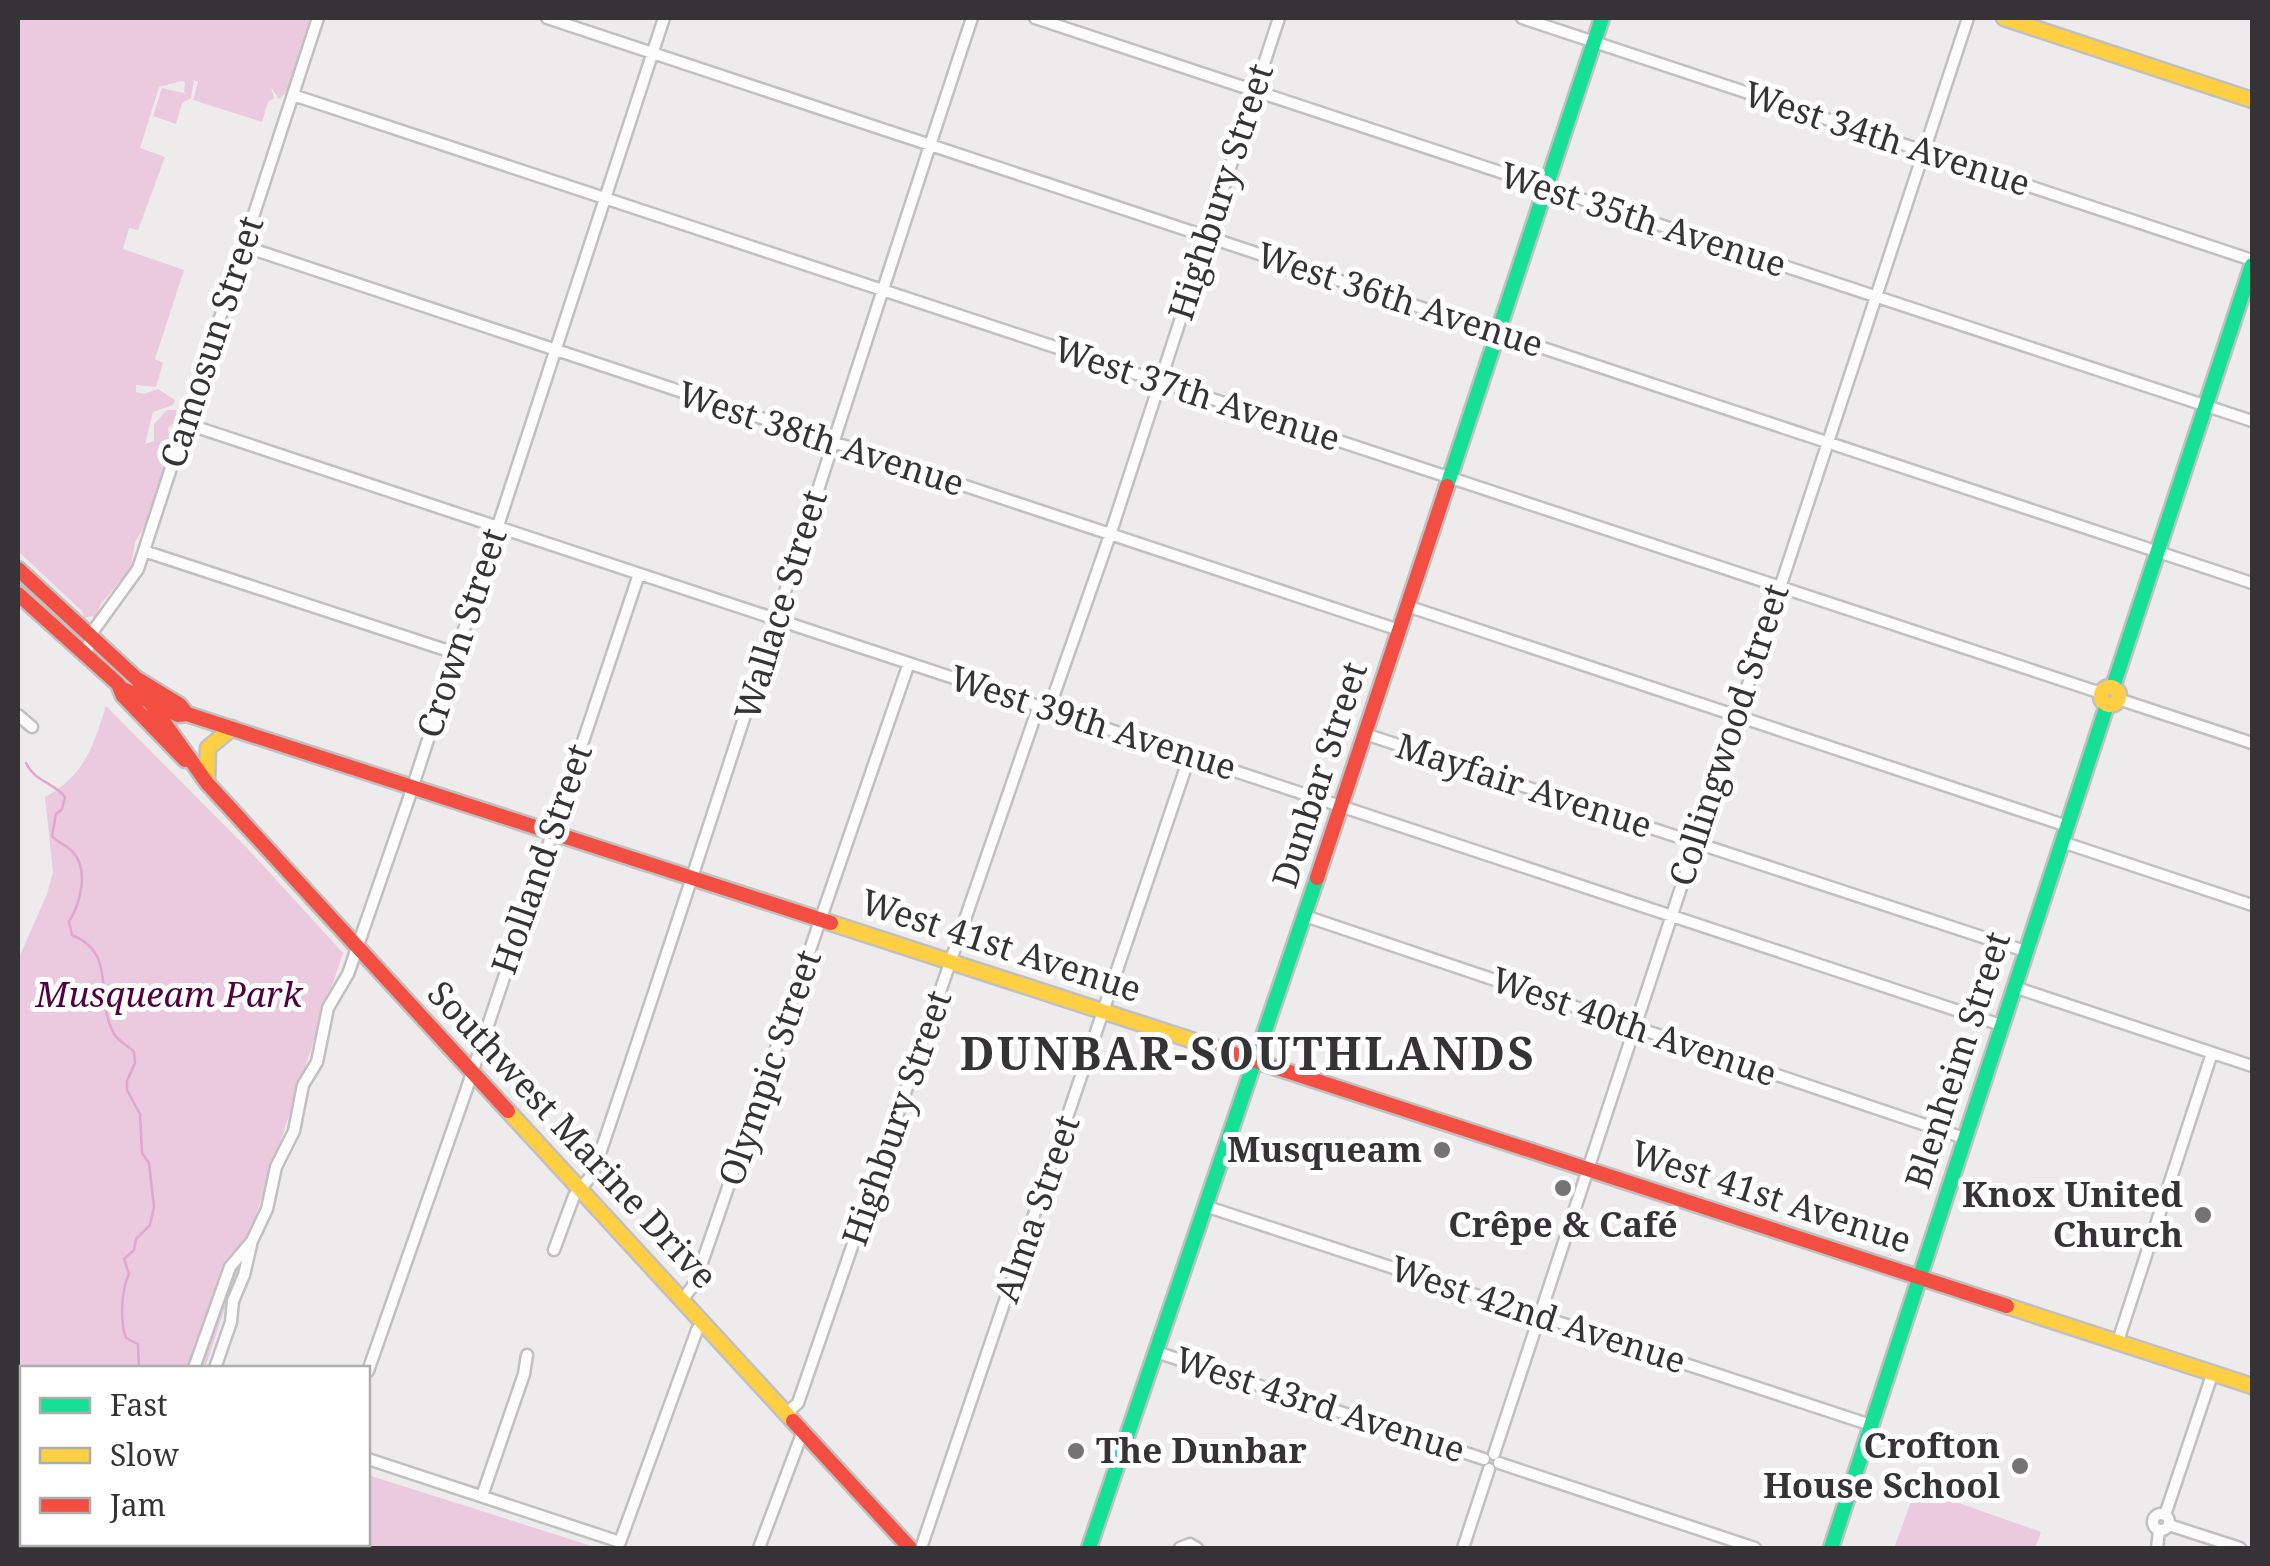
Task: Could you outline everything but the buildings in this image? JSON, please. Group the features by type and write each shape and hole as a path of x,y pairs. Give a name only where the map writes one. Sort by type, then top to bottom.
{"main road":[{"name":"Dunbar Street","path":"1089,1548 1305,916 1602,18"},
{"path":"2004,18 2252,100"},
{"name":"Blenheim Street","path":"1831,1548 2252,262"},
{"name":"Southwest Marine Drive","path":"18,569 138,680 207,783 910,1548"},
{"name":"Southwest Marine Drive","path":"18,594 121,688 123,696 178,756 190,762"},
{"name":"West 41st Avenue","path":"138,680 187,714"},
{"name":"West 41st Avenue","path":"121,688 178,715 187,714 412,786 2252,1386"},
{"path":"207,783 208,748 232,728"}],"street":[{"name":"Camosun Street","path":"90,634 131,582 144,551 318,18"},
{"name":"West 36th Avenue","path":"548,18 2252,582"},
{"name":"Crown Street","path":"216,1366 252,1241 267,1209 276,1166 294,1130 303,1085 317,1062 328,1008 348,974 358,946 664,18"},
{"name":"Wallace Street","path":"554,1250 574,1196 593,1174 694,878 972,18"},
{"name":"West 35th Avenue","path":"1035,18 2252,421"},
{"name":"Highbury Street","path":"787,1413 798,1403 950,961 1110,535 1279,18"},
{"name":"West 34th Avenue","path":"1522,18 2252,262"},
{"name":"Collingwood Street","path":"1463,1548 1968,18"},
{"name":"West 37th Avenue","path":"293,95 2252,743"},
{"name":"West 38th Avenue","path":"243,246 1399,630"},
{"name":"West 39th Avenue","path":"184,423 2001,1025"},
{"path":"144,551 455,653"},
{"name":"Holland Street","path":"370,1366 639,574"},
{"path":"1407,606 2067,826"},
{"path":"87,655 90,634"},
{"name":"Olympic Street","path":"683,1299 696,1283 909,663"},
{"path":"18,715 32,726"},
{"name":"Mayfair Avenue","path":"1364,734 2025,952"},
{"name":"Alma Street","path":"921,1548 1190,755"},
{"path":"2062,842 2252,905"},
{"name":"West 40th Avenue","path":"1305,916 1964,1138"},
{"path":"2014,987 2252,1066"},
{"path":"2118,1341 2212,1053"},
{"name":"West 42nd Avenue","path":"1205,1206 1871,1425"},
{"name":"Crown Street","path":"195,1366 230,1268 252,1241"},
{"path":"370,1460 620,1542 703,1322"},
{"name":"West 43rd Avenue","path":"1156,1352 1755,1548"},
{"path":"482,1496 527,1355"},
{"path":"2156,1548 2212,1372"},
{"path":"759,1548 803,1431"},
{"path":"2164,1524 2240,1548"},
{"path":"1180,1548 1190,1544 1198,1548"}],"green space":[{"path":"18,18 314,18 289,90 279,99 271,87 274,98 268,102 262,122 193,100 198,82 194,80 191,98 182,103 176,124 153,116 162,88 188,94 184,92 185,82 159,87 140,148 165,157 138,230 129,228 123,249 184,270 155,359 163,363 156,387 136,385 136,392 144,394 158,389 175,400 173,405 153,412 145,444 154,441 154,424 167,410 179,414 168,428 170,448 163,458 164,467 147,523 135,542 131,568 100,605 96,620 92,616 84,618 82,611 18,551"},
{"name":"Musqueam Park","path":"106,706 248,849 343,953 206,1366 20,1366 20,1482 18,960 53,872 45,797 70,779 92,747"},
{"path":"370,1476 598,1548 76,1546 370,1546"},
{"path":"1916,1488 2041,1532 2035,1548 1894,1548"}],"waterway":[{"path":"26,763 34,774 65,797 56,814 52,836 72,851 81,867 80,896 69,922 72,935 95,953 112,1030 134,1052 127,1090 140,1114 142,1153 149,1163 154,1207 150,1225 124,1259 129,1274 123,1297 123,1324 126,1338 138,1344 139,1366"}],"traffic: fast":[{"path":"1447,486 1602,18"},
{"path":"2113,687 2252,265"},
{"path":"1831,1548 2107,705"},
{"path":"1089,1548 1317,878"}],"traffic: slow":[{"path":"2004,18 2252,100"},
{"path":"2110,687 2119,696 2110,705 2101,696 2110,687"},
{"path":"207,782 208,748 232,728"},
{"path":"831,923 1222,1050"},
{"path":"508,1111 793,1421"},
{"path":"2007,1306 2252,1386"}],"traffic: jam":[{"path":"1317,878 1447,486"},
{"path":"18,569 138,680 207,783 508,1111"},
{"path":"18,594 118,684 123,696 185,760"},
{"path":"139,680 180,705 187,714"},
{"path":"121,688 178,715 187,714 831,923"},
{"path":"1222,1050 2007,1306"},
{"path":"793,1421 910,1548"}],"place":[{"name":"Musqueam","path":"1442,1150"},
{"name":"Crêpe & Café","path":"1563,1188"},
{"name":"Knox United Church","path":"2203,1215"},
{"name":"The Dunbar","path":"1076,1451"},
{"name":"Crofton House School","path":"2020,1466"}],"district":[{"name":"DUNBAR-SOUTHLANDS","path":"1248,1054"}]}
